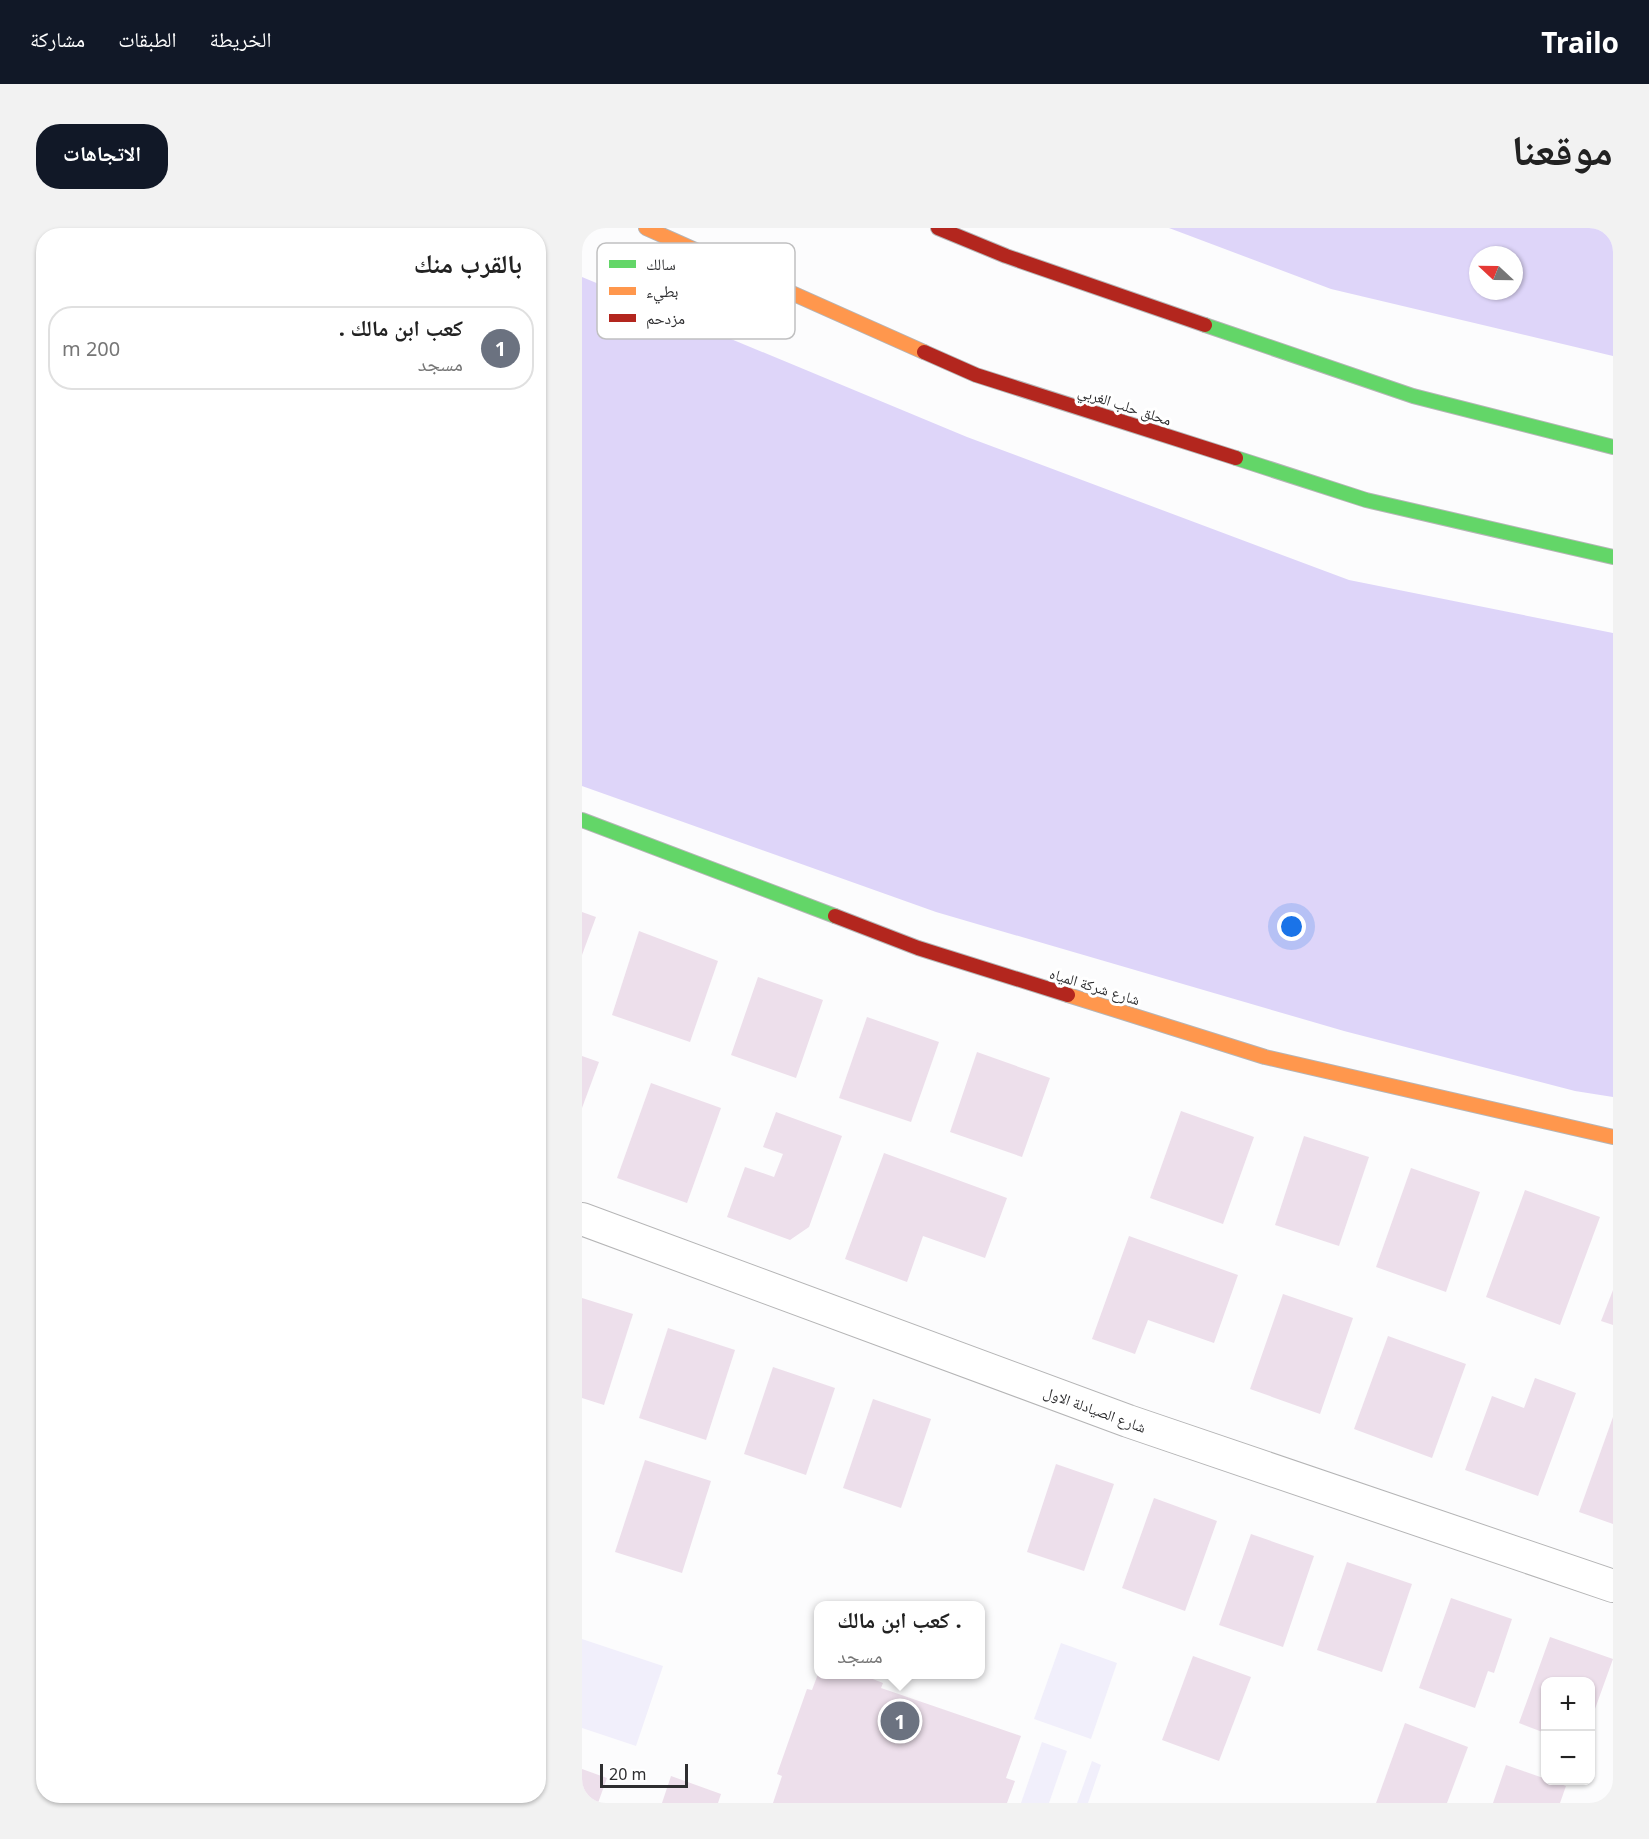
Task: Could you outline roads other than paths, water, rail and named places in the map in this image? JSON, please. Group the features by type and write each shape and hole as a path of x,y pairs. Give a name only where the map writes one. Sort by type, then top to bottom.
{"main road":[{"name":"محلق حلب الغربي","path":"646,228 680,243"},
{"path":"938,228 1006,256 1413,396 1613,447"},
{"name":"محلق حلب الغربي","path":"795,294 976,375 1366,500 1613,557"},
{"name":"شارع شركة المياه","path":"582,820 918,948 1265,1056 1613,1137"}],"street":[{"name":"شارع الصيادلة الاول","path":"582,1219 1128,1421 1613,1586"}],"place":[{"name":"كعب ابن مالك .","path":"900,1721"}]}
